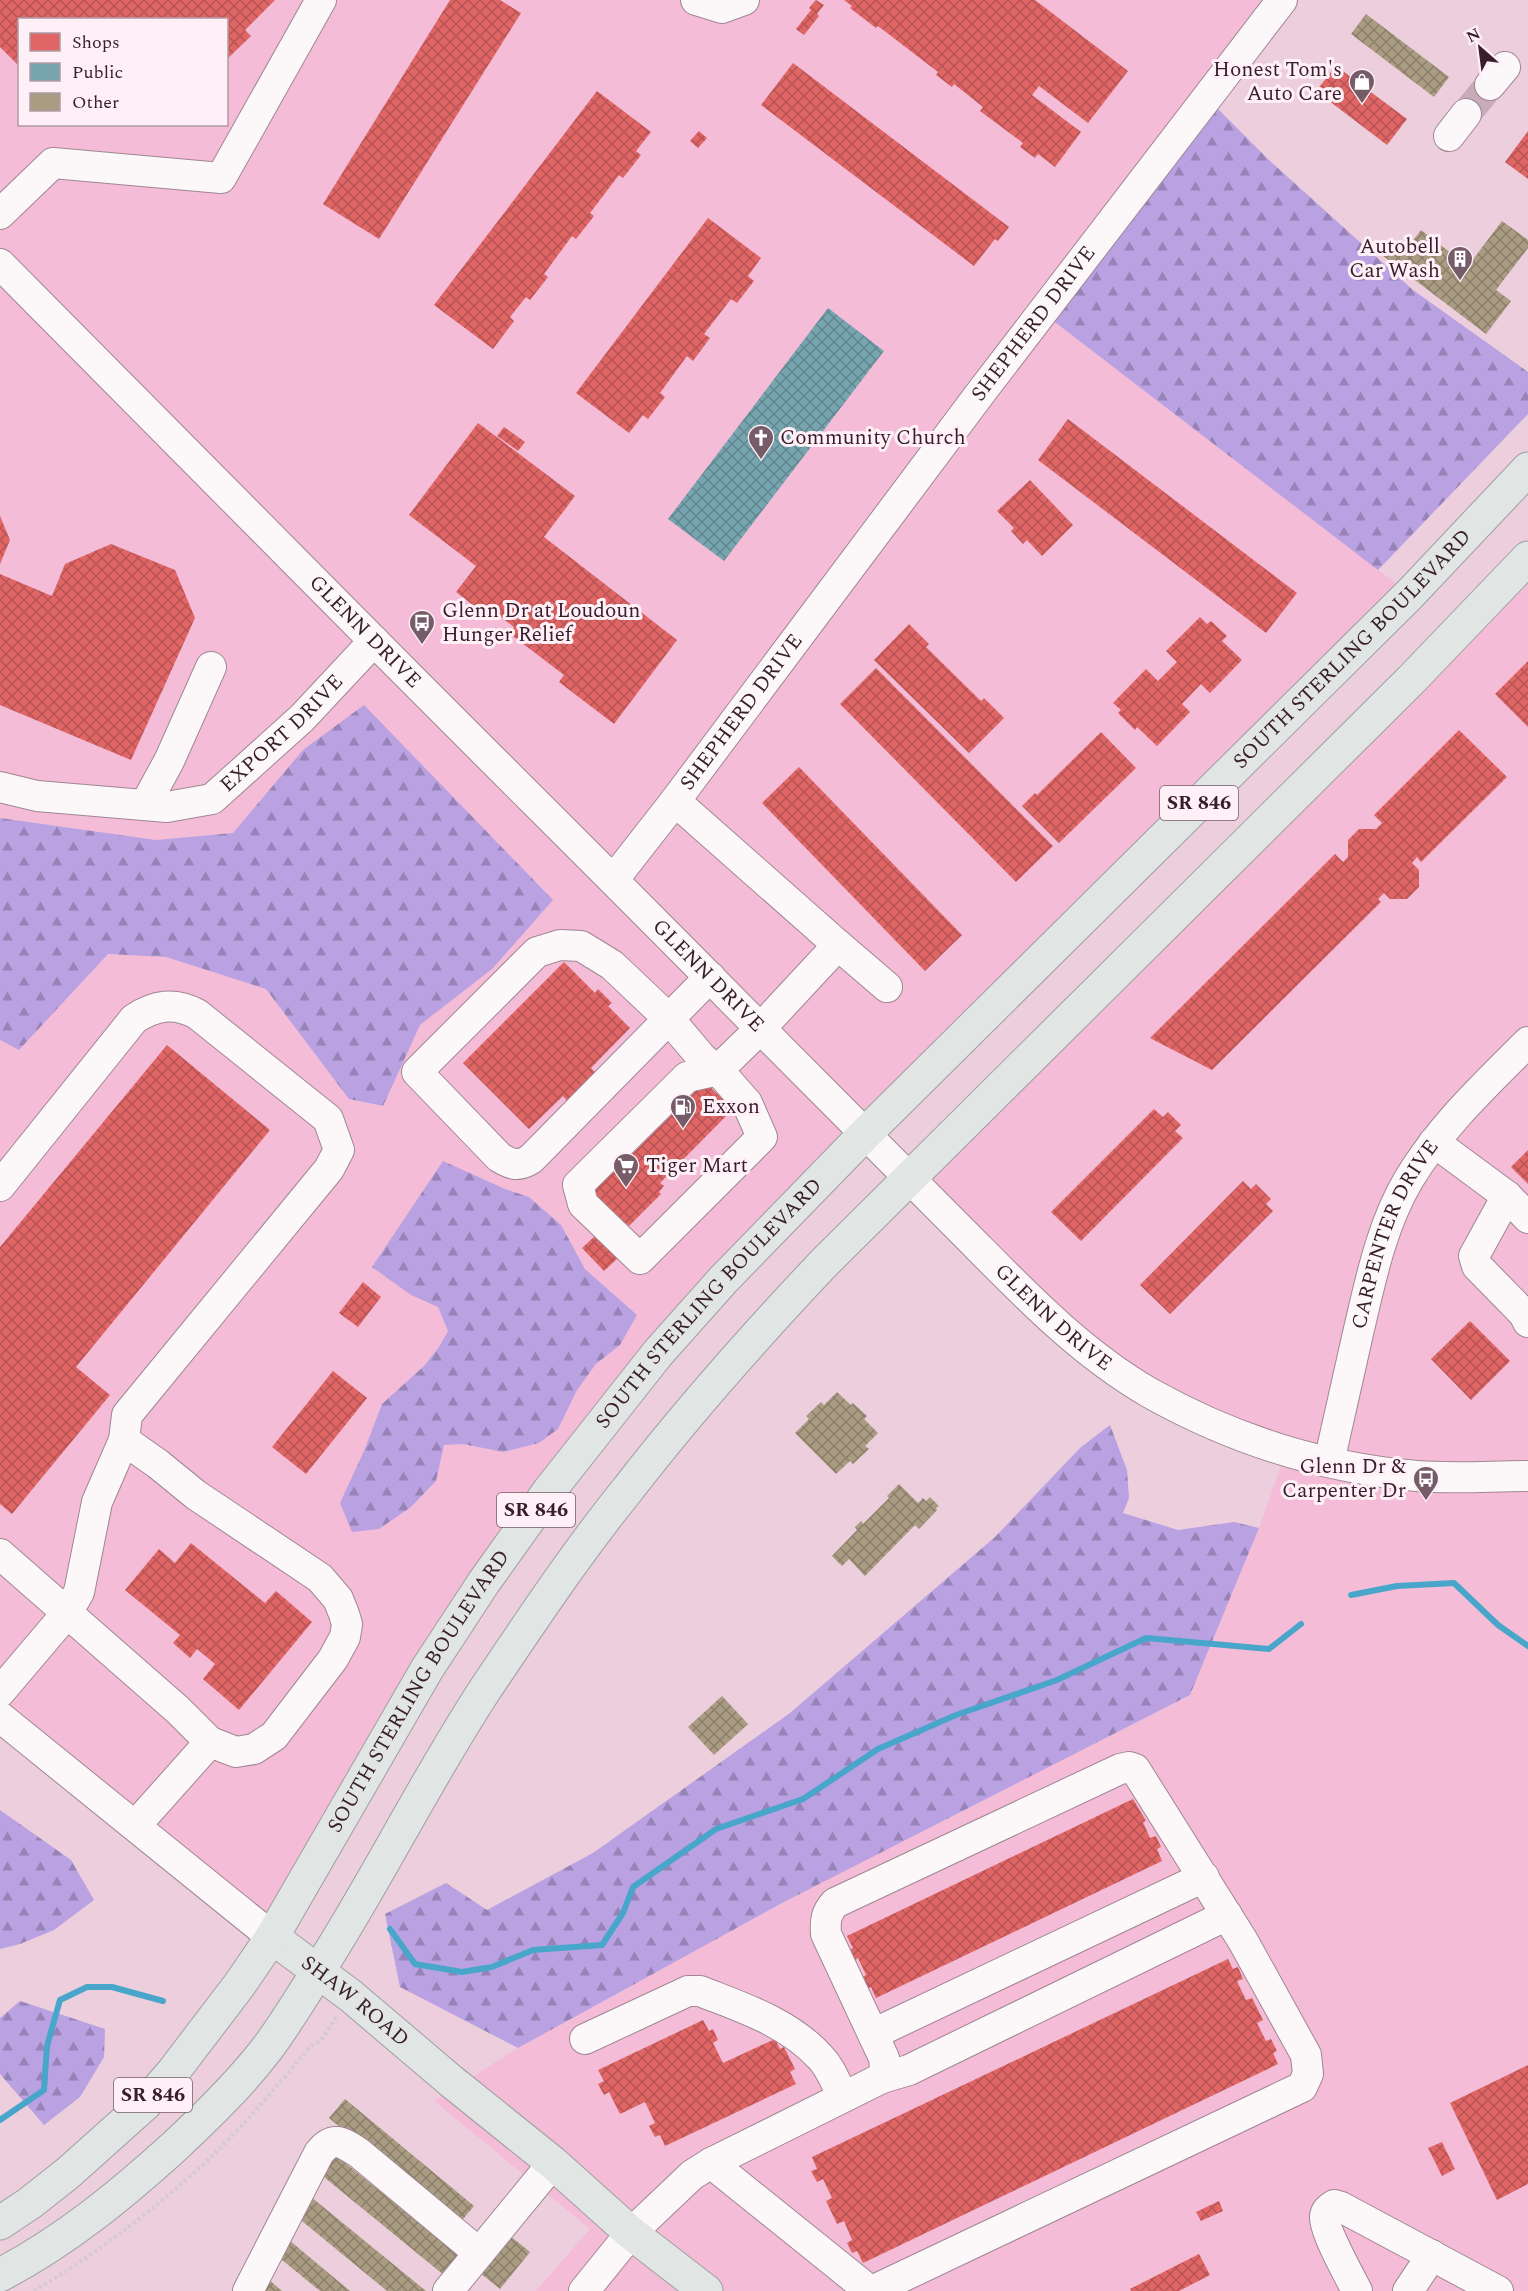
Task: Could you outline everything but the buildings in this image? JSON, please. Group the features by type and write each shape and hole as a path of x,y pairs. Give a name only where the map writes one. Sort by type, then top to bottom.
{"main road":[{"name":"SOUTH STERLING BOULEVARD","path":"0,2223 68,2174 145,2104 173,2073 273,1937 427,1669 484,1582 549,1491 658,1353 723,1280 865,1134 1410,594 1528,469"},
{"name":"SR 846","path":"0,2275 56,2242 138,2180 205,2118 241,2081 268,2048 318,1972 464,1724 538,1612 626,1490 714,1383 823,1264 1411,680 1528,558"},
{"name":"SHAW ROAD","path":"273,1937 351,1996 553,2163 631,2233 706,2291"}],"street":[{"path":"0,214 53,163 221,178 321,0"},
{"path":"696,0 722,8 744,0"},
{"name":"SHEPHERD DRIVE","path":"614,879 982,391 1282,0"},
{"name":"GLENN DRIVE","path":"0,264 909,1178 1034,1302 1112,1370 1152,1394 1234,1434 1286,1452 1329,1462 1421,1476 1528,1476"},
{"name":"EXPORT DRIVE","path":"0,787 37,796 168,807 212,800 302,718 374,641"},
{"path":"146,805 169,761 211,667"},
{"path":"675,801 887,987"},
{"path":"710,977 669,1019 531,1160 520,1165 510,1164 499,1157 417,1072 537,952 560,945 580,946 612,964 669,1019 703,1059 718,1070 747,1103 762,1137 640,1259 584,1204 578,1185 687,1077 718,1070 760,1029 838,945"},
{"path":"0,1186 134,1019 147,1010 160,1006 187,1009 197,1014 328,1119 339,1150 329,1169 128,1415 124,1440 97,1502 79,1592 67,1613 0,1692"},
{"name":"CARPENTER DRIVE","path":"1329,1462 1365,1303 1384,1232 1408,1180 1434,1142 1461,1109 1528,1042"},
{"path":"1434,1142 1507,1196 1528,1218"},
{"path":"1507,1196 1474,1256 1478,1266 1524,1314 1528,1322"},
{"path":"0,1554 178,1710 210,1742 236,1752 254,1749 274,1736 333,1659 345,1637 347,1624 338,1599 320,1578 196,1495 124,1440"},
{"name":"SHAW ROAD","path":"0,1717 273,1937"},
{"path":"136,1825 210,1742"},
{"path":"711,2163 871,2291 1302,2087 1308,2074 1306,2055 1227,1915 1141,1776 1135,1768 1129,1767 836,1903 828,1911 825,1920 826,1934 884,2058 885,2067 882,2078"},
{"path":"873,2034 1204,1877"},
{"path":"584,2291 631,2233 692,2175 711,2163 882,2078 909,2070 1227,1915"},
{"path":"585,2039 688,1991 700,1991 769,2018 799,2039 821,2057 843,2097"},
{"path":"248,2291 319,2153 325,2145 332,2141 340,2142 359,2153 479,2253"},
{"path":"448,2291 553,2163"},
{"path":"1357,2291 1324,2218 1327,2210 1334,2205 1341,2206 1491,2289"},
{"path":"1408,2291 1432,2255"}],"shaded area":[{"path":"0,0 1282,0 1043,313 1410,594 602,1423 272,1937 0,1717 0,1040 19,1050 108,954 166,957 266,989 349,1099 382,1106 420,1025 492,969 434,778 364,706 303,750 233,833 156,840 0,818","holes":["505,1189 529,1197 561,1225 585,1269 637,1315 620,1345 596,1364 577,1390 558,1429 539,1443 503,1452 463,1444 444,1445 436,1481 411,1507 379,1529 364,1451 382,1404 424,1366 439,1347 448,1331 438,1307"]},
{"path":"1528,558 1528,2291 536,2291 590,2229 434,2101 518,2048 782,1903 1190,1695 1259,1528 1286,1452 1152,1394 909,1178"}],"green space":[{"path":"1208,99 1269,160 1413,290 1528,372 1528,414 1378,570 1043,313"},
{"path":"364,705 553,900 492,969 420,1025 383,1106 349,1099 266,989 166,957 108,954 19,1050 0,1040 0,818 156,840 233,833 303,750"},
{"path":"443,1161 505,1189 529,1197 561,1225 585,1269 637,1315 620,1345 596,1364 577,1390 558,1429 539,1443 503,1452 463,1444 444,1445 436,1481 411,1507 379,1529 352,1532 340,1503 382,1404 424,1366 448,1331 438,1307 411,1295 372,1267"},
{"path":"1110,1425 1127,1470 1129,1498 1123,1513 1178,1530 1234,1522 1259,1528 1190,1695 782,1903 518,2048 400,1987 385,1914 446,1883 487,1910 593,1853 790,1713 995,1537 1080,1448"},
{"path":"0,1810 71,1860 94,1900 54,1930 20,1944 0,1949"},
{"path":"20,2001 105,2029 104,2057 80,2097 44,2125 0,2074 0,2018"}],"waterway":[{"path":"1351,1595 1397,1586 1454,1583 1498,1625 1528,1646"},
{"path":"390,1929 415,1964 462,1972 492,1967 533,1950 602,1945 623,1913 633,1887 716,1829 803,1799 878,1749 956,1715 1057,1680 1146,1638 1269,1649 1301,1624"},
{"path":"0,2120 44,2090 47,2046 60,2000 87,1987 112,1987 163,2001"}],"tunnel":[{"path":"1466,114 1490,85"}],"place":[{"name":"Honest Tom's Auto Care","path":"1362,105"},
{"name":"Autobell Car Wash","path":"1460,282"},
{"name":"Community Church","path":"761,461"},
{"name":"Glenn Dr at Loudoun Hunger Relief","path":"422,646"},
{"name":"Exxon","path":"683,1130"},
{"name":"Tiger Mart","path":"626,1189"},
{"name":"Glenn Dr & Carpenter Dr","path":"1426,1502"}]}
